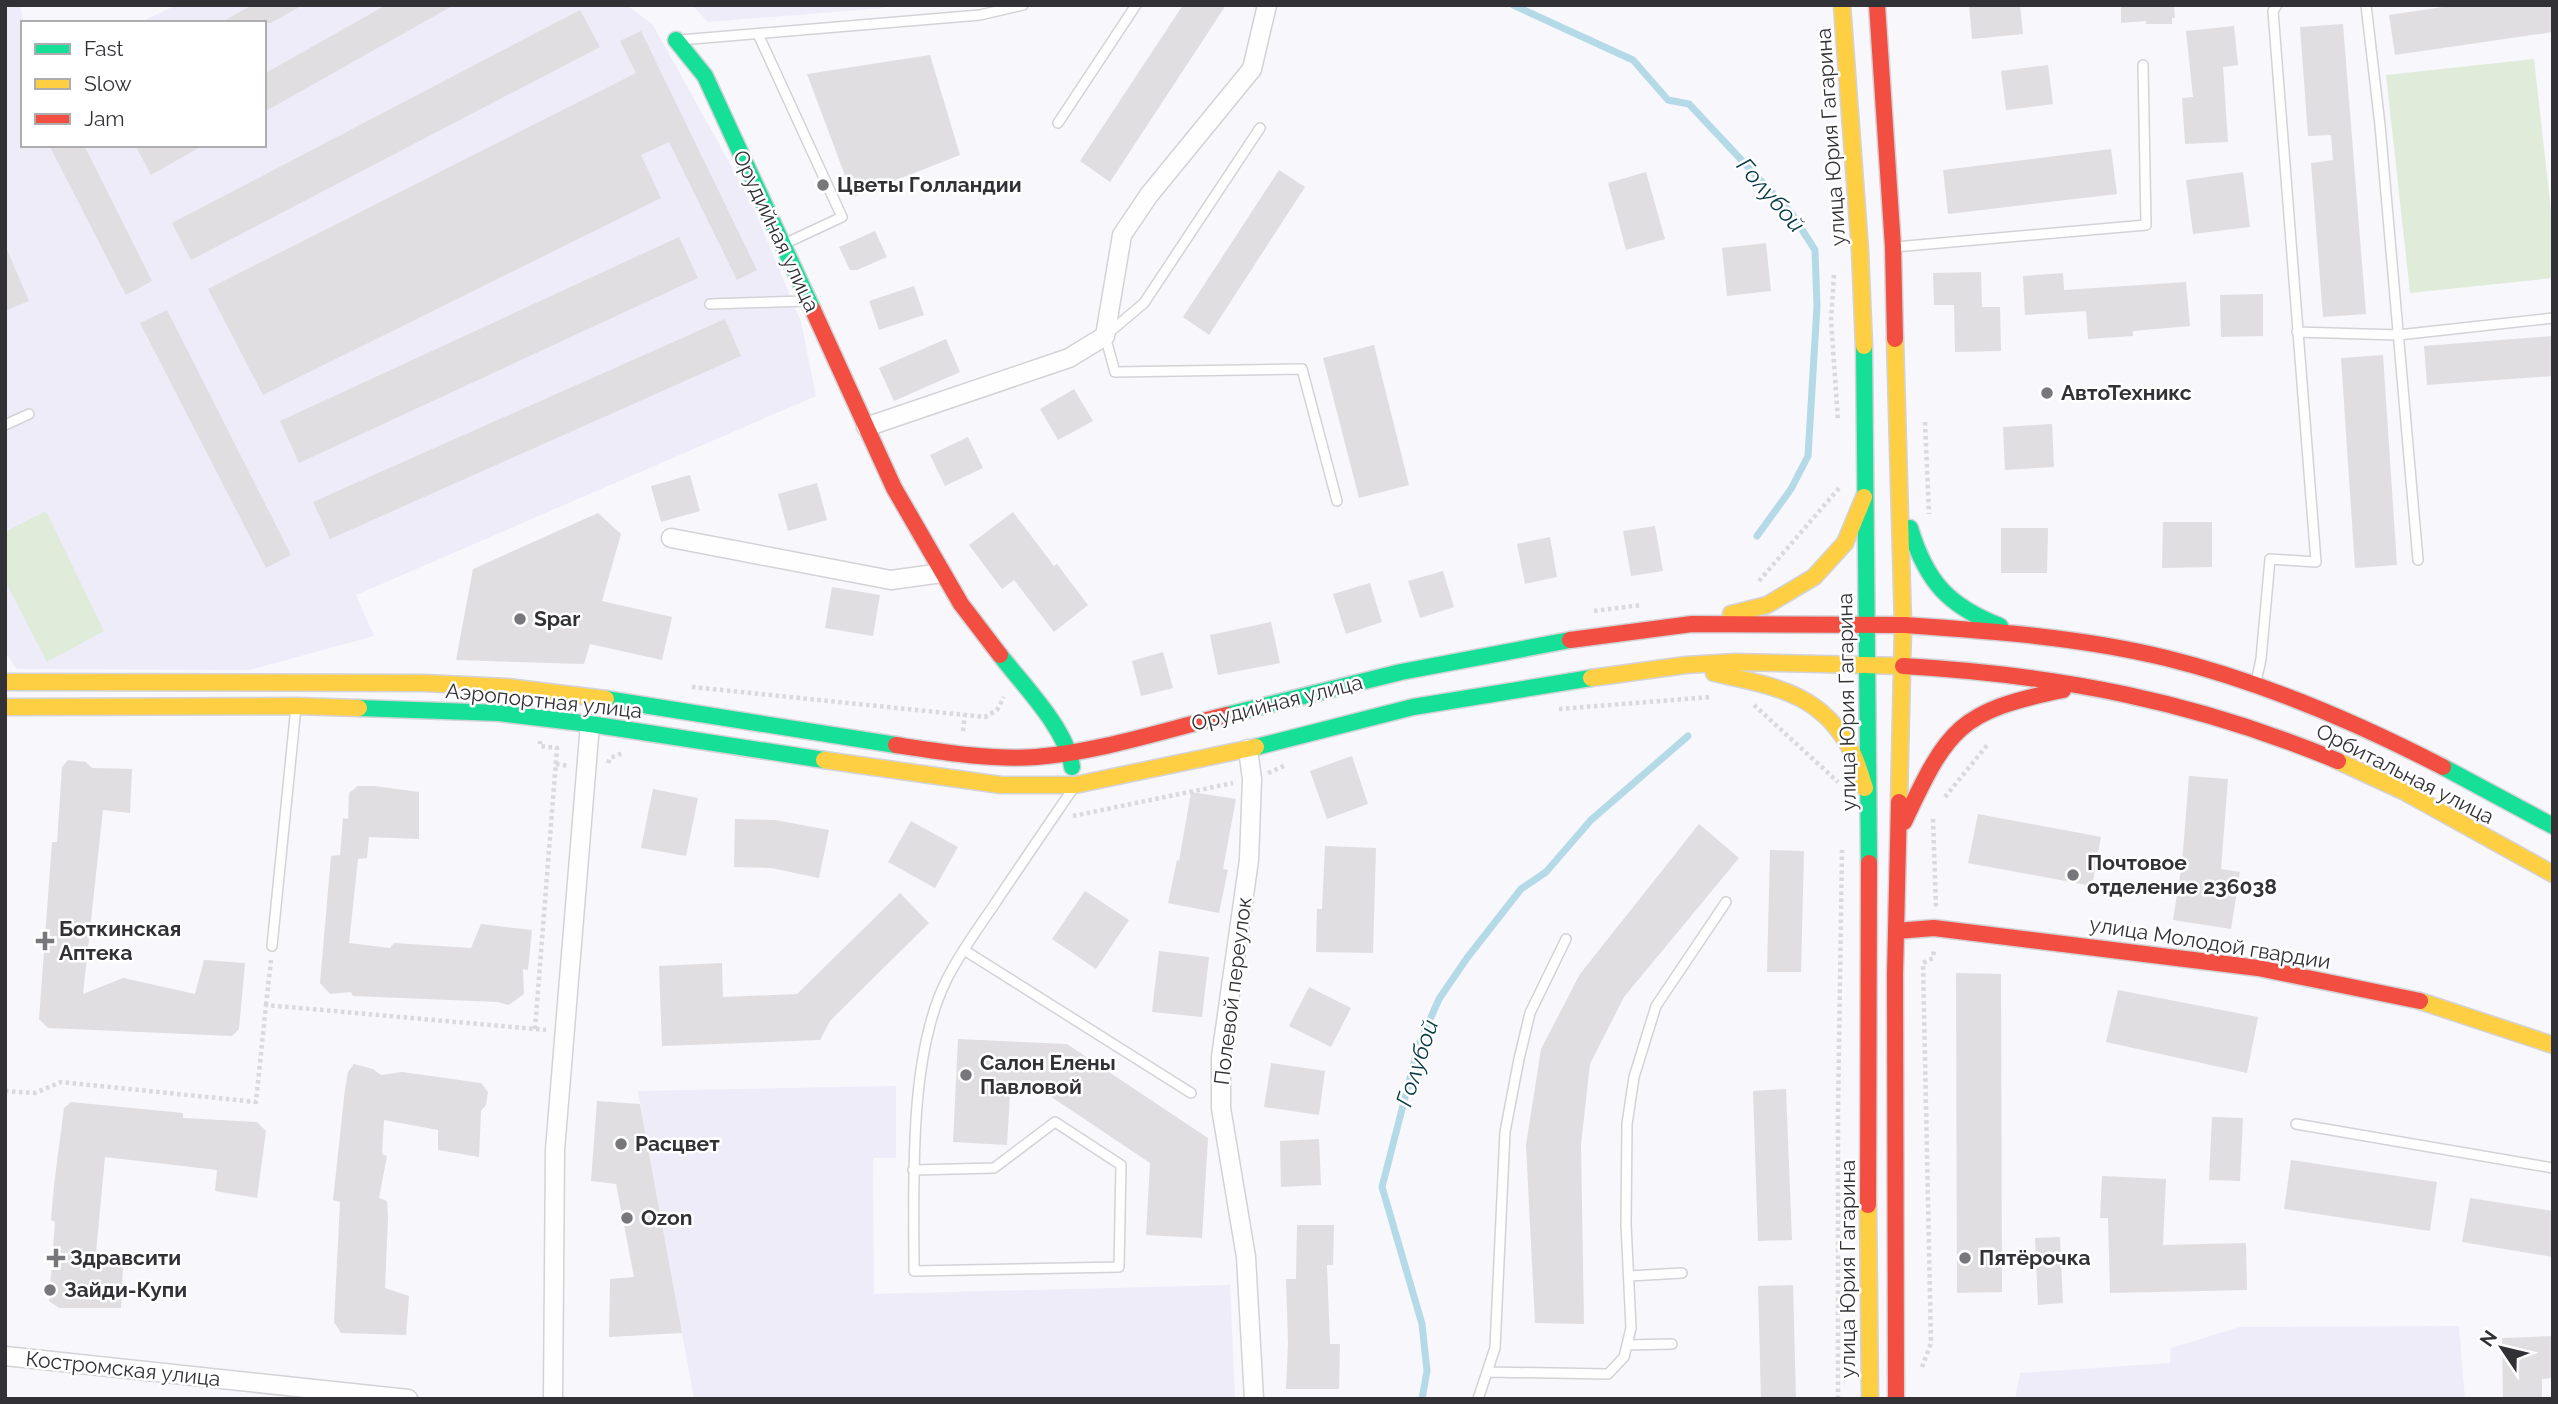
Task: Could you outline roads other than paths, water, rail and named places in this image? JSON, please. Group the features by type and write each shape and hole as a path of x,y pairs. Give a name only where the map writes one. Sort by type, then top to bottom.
{"main road":[{"name":"улица Юрия Гагарина","path":"1843,5 1864,346 1870,931 1870,1399"},
{"path":"1877,5 1893,247 1903,625 1896,931 1896,1399"},
{"name":"Орудийная улица","path":"676,40 705,76 894,488 961,604 1048,716 1070,753 1401,673 1588,637 1692,624 1903,625"},
{"path":"1900,490 1916,552 1930,579 1948,600 1971,613 2023,634"},
{"path":"1692,624 1767,605 1814,577 1845,543 1866,493"},
{"name":"Орбитальная улица","path":"1903,625 2023,634 2102,645 2165,657 2256,684 2347,719 2402,745 2553,826"},
{"name":"Орудийная улица","path":"1075,785 1248,749 1413,707 1607,675 1686,665 1735,663 1903,666"},
{"path":"1686,665 1778,687 1803,700 1826,718 1853,752 1869,799"},
{"name":"Орбитальная улица","path":"1903,666 1945,668 2095,685 2205,712 2300,744 2354,767 2553,874"},
{"name":"Аэропортная улица","path":"5,682 424,682 507,687 584,696 935,751 996,757 1070,753"},
{"path":"1899,834 1930,766 1949,737 1965,721 1981,711 2021,698 2095,685"},
{"name":"Аэропортная улица","path":"5,707 296,706 442,710 590,724 1002,785 1075,785"},
{"path":"1070,753 1075,785"},
{"name":"улица Молодой гвардии","path":"1896,931 1934,928 2258,968 2431,1003 2553,1045"}],"street":[{"path":"866,427 1069,358 1105,337 1122,235 1149,195 1252,69 1267,5"},
{"path":"671,538 891,580 942,573"},
{"path":"553,1399 555,1150 590,724"},
{"name":"Полевой переулок","path":"1248,749 1252,779 1249,860 1222,1057 1221,1108 1246,1257 1254,1399"},
{"name":"Костромская улица","path":"5,1356 408,1399"}],"lane":[{"path":"676,40 980,15 1023,5"},
{"path":"1058,122 1136,5"},
{"path":"2256,684 2261,659 2270,559 2316,562 2273,11 2277,5"},
{"path":"2366,5 2380,125 2418,560"},
{"path":"758,34 842,217 782,245"},
{"path":"1893,247 2146,225 2143,65"},
{"path":"1260,128 1144,303 1105,337 1115,372 1302,369 1337,501"},
{"path":"710,304 807,301"},
{"path":"2297,332 2398,335 2553,318"},
{"path":"5,425 29,414"},
{"path":"272,946 296,706"},
{"path":"914,1170 993,1168 1055,1122 1121,1165 1119,1267 914,1271 914,1170 922,1062 932,1019 945,983 964,950 1075,785"},
{"path":"1487,1372 1608,1374 1624,1357 1631,1328 1626,1224 1627,1124 1634,1077 1656,1006 1726,902"},
{"path":"1478,1399 1496,1348 1505,1132 1530,1013 1566,939"},
{"path":"964,950 1191,1093"},
{"path":"2296,1124 2553,1168"},
{"path":"1629,1276 1682,1273"},
{"path":"1627,1345 1672,1344"}],"waterway":[{"name":"Голубой","path":"1513,5 1633,60 1668,100 1689,104 1792,214 1815,250 1817,306 1808,456 1791,489 1757,536"},
{"name":"Голубой","path":"1422,1399 1427,1371 1422,1324 1382,1187 1418,1047 1439,999 1521,889 1546,872 1591,820 1688,736"}],"place":[{"name":"Цветы Голландии","path":"823,185"},
{"name":"АвтоТехникс","path":"2047,393"},
{"name":"Spar","path":"520,619"},
{"name":"Почтовое отделение 236038","path":"2073,875"},
{"name":"Боткинская Аптека","path":"45,941"},
{"name":"Салон Елены Павловой","path":"966,1075"},
{"name":"Расцвет","path":"621,1144"},
{"name":"Ozon","path":"627,1218"},
{"name":"Здравсити","path":"56,1258"},
{"name":"Пятёрочка","path":"1965,1258"},
{"name":"Зайди-Купи","path":"50,1290"}]}
